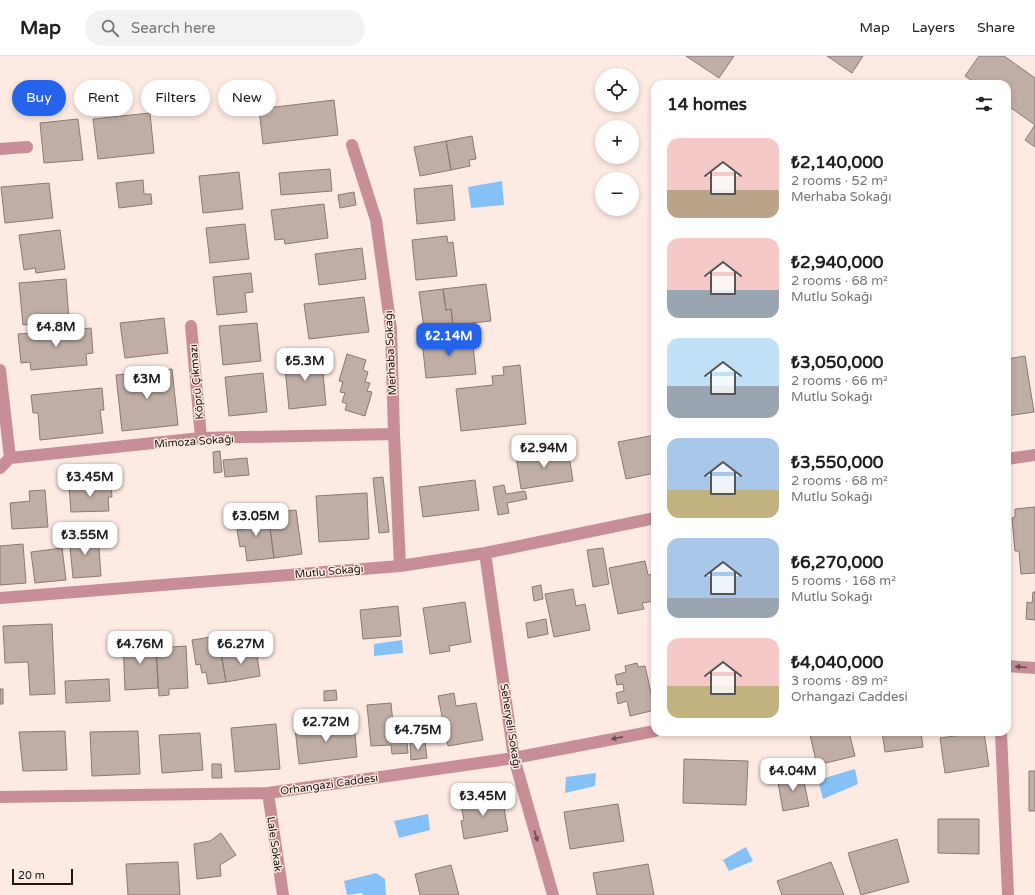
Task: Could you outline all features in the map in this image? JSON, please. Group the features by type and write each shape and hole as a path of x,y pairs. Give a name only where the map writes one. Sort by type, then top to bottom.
{"street":[{"name":"Merhaba Sokağı","path":"352,146 376,220 391,329 400,566"},
{"path":"0,149 27,147"},
{"name":"Köprü Çıkmazı","path":"191,326 200,438"},
{"path":"0,370 10,458 0,468"},
{"name":"Mimoza Sokağı","path":"10,458 200,438 394,434"},
{"path":"1011,458 1035,455"},
{"name":"Mutlu Sokağı","path":"0,598 400,566 485,553 651,519"},
{"name":"Seheryeli Sokağı","path":"485,553 514,758 553,895"},
{"path":"1011,666 1035,668"},
{"name":"Orhangazi Caddesi","path":"0,796 268,793 514,758 651,732"},
{"path":"1001,736 1008,895"},
{"name":"Lale Sokak","path":"268,793 282,895"}],"water":[{"path":"502,181 504,205 471,208 468,187"},
{"path":"402,640 403,653 374,656 374,644"},
{"path":"855,769 858,784 823,799 818,780"},
{"path":"596,773 595,786 565,793 566,777"},
{"path":"428,814 430,830 399,838 394,821"},
{"path":"746,847 753,861 729,871 723,860"},
{"path":"376,873 385,879 386,895 363,895 362,893 347,895 344,881"}],"building":[{"path":"686,56 734,56 719,78"},
{"path":"827,56 863,56 852,73"},
{"path":"979,56 1004,56 1035,78 1035,125 1011,108 1011,80 971,80 965,76"},
{"path":"334,100 338,135 263,144 260,116 276,116 276,107"},
{"path":"141,114 141,116 150,116 154,153 98,159 93,119 133,116"},
{"path":"78,119 83,160 44,163 40,123"},
{"path":"1035,125 1035,147 1025,140"},
{"path":"472,136 476,159 469,160 470,166 451,170 446,141"},
{"path":"446,141 451,170 420,176 414,147"},
{"path":"330,169 332,191 281,195 279,173"},
{"path":"239,172 243,209 203,213 199,176"},
{"path":"143,180 144,194 151,194 152,204 119,208 116,183"},
{"path":"49,183 53,218 5,223 1,187"},
{"path":"452,185 455,220 417,224 414,189"},
{"path":"354,192 356,205 340,208 338,195"},
{"path":"324,204 328,238 285,244 284,239 275,240 271,210"},
{"path":"245,224 249,259 210,263 206,228"},
{"path":"60,230 65,269 36,273 35,268 24,270 19,235"},
{"path":"447,236 448,243 453,242 457,276 416,280 412,240"},
{"path":"362,248 366,279 319,285 315,254"},
{"path":"251,273 253,292 245,293 247,312 217,315 213,277"},
{"path":"66,279 69,320 23,325 19,283"},
{"path":"486,284 491,321 453,325 451,309 446,310 443,289"},
{"path":"443,289 446,310 451,309 453,325 424,329 419,292"},
{"path":"364,297 369,332 309,339 304,304"},
{"path":"164,318 168,353 125,358 120,323"},
{"path":"257,323 261,361 223,365 219,326"},
{"path":"91,328 93,353 86,354 87,365 31,370 30,362 21,363 18,334"},
{"path":"472,335 476,374 426,378 422,340"},
{"path":"347,354 366,360 363,370 368,372 365,382 370,383 367,391 372,392 365,416 345,410 347,404 342,402 345,393 340,392 343,382 339,381"},
{"path":"313,355 314,363 322,362 326,405 289,409 284,357"},
{"path":"1025,356 1034,412 1011,415 1011,358"},
{"path":"520,365 526,424 461,431 456,389 493,385 492,376 504,375 503,367"},
{"path":"172,369 178,425 122,431 116,375"},
{"path":"263,373 267,412 229,416 225,377"},
{"path":"102,388 104,410 100,410 103,433 40,440 38,413 33,413 31,395"},
{"path":"651,436 651,474 626,479 618,442"},
{"path":"568,449 573,481 521,489 516,456"},
{"path":"220,451 222,472 214,473 213,452"},
{"path":"247,458 249,475 225,477 223,460"},
{"path":"383,477 389,532 379,533 373,478"},
{"path":"475,480 479,510 423,517 419,487"},
{"path":"111,484 112,497 108,497 109,511 71,512 69,486"},
{"path":"504,485 506,494 525,491 527,499 507,503 509,513 498,515 493,487"},
{"path":"45,490 48,527 12,529 10,503 30,501 29,491"},
{"path":"367,493 369,539 319,542 316,496"},
{"path":"1035,507 1035,573 1021,574 1019,551 1015,551 1012,518 1015,517 1015,509"},
{"path":"296,510 302,554 274,558 268,513"},
{"path":"268,513 274,558 247,561 245,546 240,547 237,530 243,529 241,517"},
{"path":"98,534 101,576 73,578 69,536"},
{"path":"23,544 26,583 0,585 0,546"},
{"path":"62,548 66,580 35,583 31,552"},
{"path":"603,548 609,584 593,587 587,550"},
{"path":"645,561 648,575 651,575 651,602 642,603 644,609 618,614 609,568"},
{"path":"541,585 543,599 534,601 532,587"},
{"path":"573,589 576,606 585,604 590,630 554,637 545,594"},
{"path":"1033,592 1035,592 1035,620 1026,619 1027,602 1032,603"},
{"path":"465,602 471,642 449,646 450,651 430,654 423,608"},
{"path":"398,606 401,636 363,639 360,610"},
{"path":"546,619 548,634 528,638 526,623"},
{"path":"52,624 55,694 30,695 28,662 5,663 3,626"},
{"path":"218,636 226,682 208,684 206,672 202,673 200,664 196,665 192,640"},
{"path":"144,639 144,644 156,643 158,688 125,690 123,640"},
{"path":"186,646 188,688 169,689 169,695 159,696 156,648"},
{"path":"256,648 260,676 226,682 221,653"},
{"path":"637,663 638,667 645,666 651,693 651,711 630,716 627,701 618,704 616,693 624,691 623,684 617,685 615,675 626,672 625,666"},
{"path":"109,679 110,701 66,703 65,681"},
{"path":"0,689 3,689 3,704 0,704"},
{"path":"336,690 337,700 324,701 324,691"},
{"path":"454,693 456,706 476,703 483,740 448,746 438,696"},
{"path":"391,703 393,724 411,722 413,741 407,742 408,753 392,754 391,745 371,746 367,705"},
{"path":"354,722 357,757 299,764 295,728"},
{"path":"276,724 280,769 235,772 231,728"},
{"path":"65,731 67,770 23,771 19,732"},
{"path":"138,731 140,774 92,776 90,732"},
{"path":"200,733 203,770 162,773 159,735"},
{"path":"810,736 850,736 855,756 817,765"},
{"path":"883,736 922,736 923,747 885,752"},
{"path":"955,736 985,736 989,766 945,773 940,738"},
{"path":"425,741 427,758 411,760 410,743"},
{"path":"684,759 748,761 746,805 683,803"},
{"path":"212,764 221,764 222,778 212,778"},
{"path":"1029,771 1035,771 1035,811 1029,811"},
{"path":"802,772 809,806 783,811 777,777"},
{"path":"496,794 498,808 504,808 508,831 464,839 461,821 464,820 460,801"},
{"path":"618,804 624,841 570,849 564,812"},
{"path":"938,819 979,819 979,854 938,853"},
{"path":"221,833 236,855 220,865 221,876 197,879 194,844 210,841"},
{"path":"897,839 909,882 861,895 848,853"},
{"path":"178,862 180,895 128,895 126,864"},
{"path":"831,862 844,895 782,895 777,881"},
{"path":"648,864 654,895 597,895 593,873"},
{"path":"451,865 459,895 420,895 415,874"}]}
